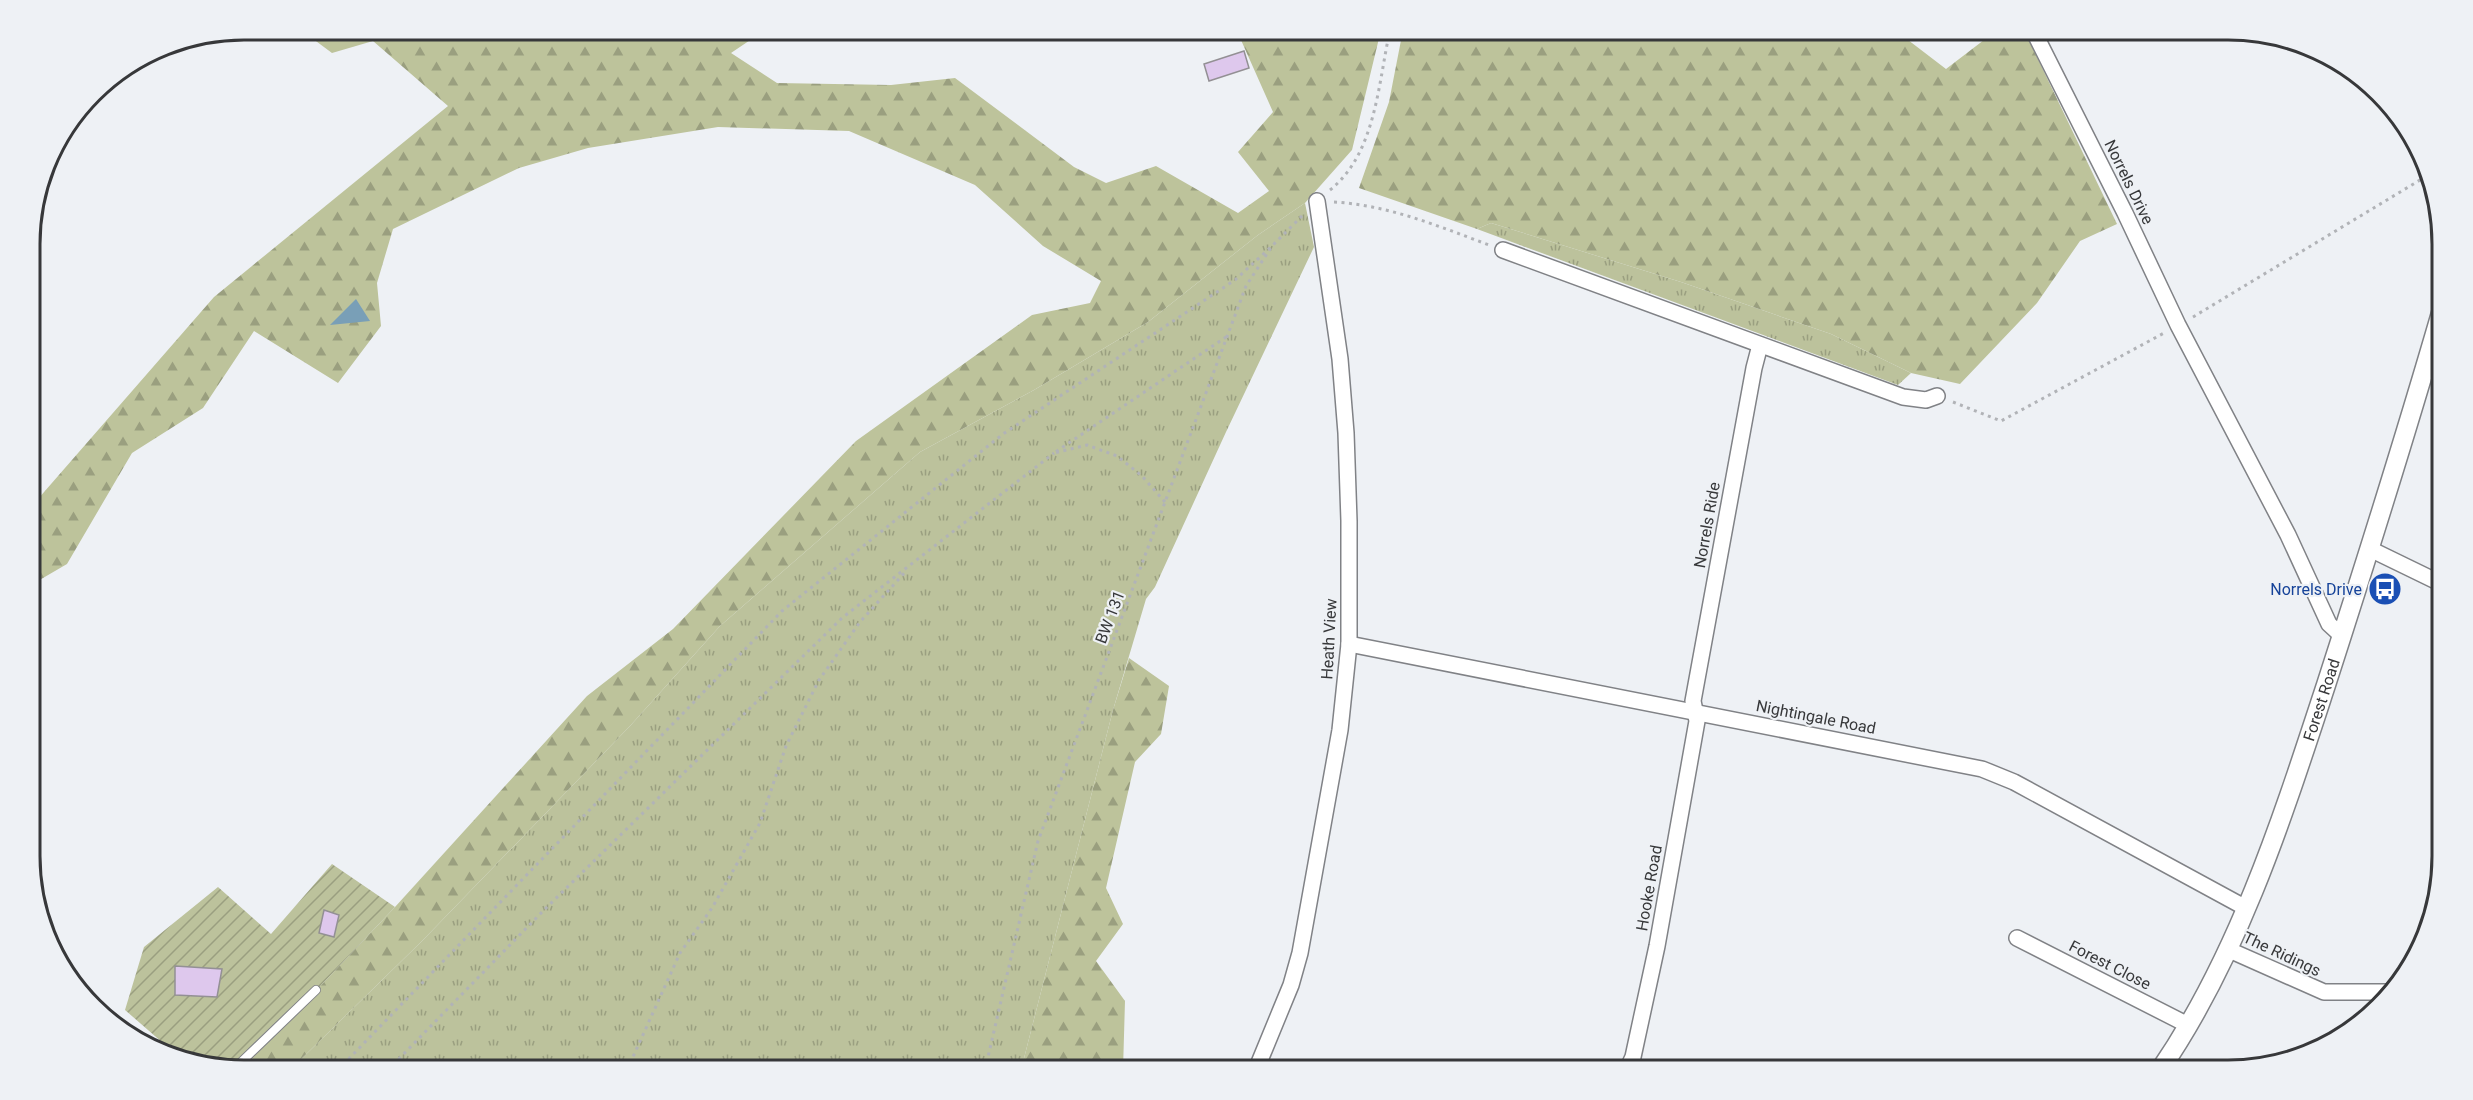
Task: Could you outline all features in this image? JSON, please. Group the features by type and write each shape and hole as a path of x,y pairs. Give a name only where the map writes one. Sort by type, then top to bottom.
{"street":[{"name":"Norrels Drive","path":"2039,40 2178,325 2288,535 2329,624 2342,636"},
{"name":"Heath View","path":"1260,1059 1291,985 1300,953 1340,730 1349,644 1346,433 1340,359 1317,201"},
{"path":"1503,250 1903,397 1926,400 1937,396"},
{"name":"Forest Road","path":"2167,1059 2188,1025 2227,949 2280,825 2370,549 2433,340"},
{"name":"Norrels Ride","path":"1696,712 1693,701 1760,345"},
{"path":"2370,549 2433,580"},
{"name":"Nightingale Road","path":"1349,644 1962,764 1999,774 2246,908"},
{"name":"Hooke Road","path":"1631,1059 1657,946 1697,722 1696,712"},
{"name":"Forest Close","path":"2016,938 2188,1025"},
{"name":"The Ridings","path":"2227,949 2324,992 2380,992"}],"lane":[{"path":"243,1060 316,990"}],"path":[{"name":"BW 131","path":"987,1060 1038,841 1230,334 1246,286 1272,246 1350,172 1366,141 1388,40"},
{"path":"1317,201 1357,203 1400,213 1503,250"},
{"path":"348,1060 782,612 1003,434 1235,280 1272,246"},
{"path":"398,1060 546,908 842,618 1054,453 1230,334"},
{"path":"1054,453 1087,445 1117,456 1142,476 1166,503"},
{"path":"632,1060 680,953 712,908 760,823 786,746 819,680 860,622 912,564"}],"green space":[{"path":"314,40 750,40 731,53 777,83 891,85 955,78 1074,167 1106,183 1156,166 1238,213 1269,191 1238,152 1273,112 1241,40 1379,40 1352,150 1305,203 1258,235 1148,322 1034,390 920,452 720,626 630,726 423,940 300,1060 251,1060 395,907 587,696 673,629 856,441 1032,315 1090,303 1101,281 1043,246 975,185 849,131 718,127 588,148 519,168 393,229 377,283 381,326 338,383 254,331 203,408 132,453 67,564 40,579 41,496 214,297 448,106 373,41 332,53"},
{"path":"1401,40 1908,40 1946,69 1984,40 2029,40 2117,224 2080,241 2037,303 1960,384 1911,373 1831,334 1681,282 1491,223 1477,229 1359,188 1389,102"},
{"path":"1305,203 1314,247 1155,587 1146,599 1113,710 1024,1060 300,1060 423,940 630,726 720,626 920,452 1034,390 1148,322 1258,235"},
{"path":"1491,223 1681,282 1831,334 1911,373 1898,385 1477,229"},
{"path":"1129,658 1169,686 1161,734 1135,762 1106,888 1123,924 1096,961 1125,1001 1123,1060 1024,1060 1113,710"},
{"path":"332,864 395,907 251,1060 218,1058 179,1049 161,1042 125,1010 144,947 218,887 271,934","holes":["175,966 222,970 217,997 175,995"]}],"water":[{"path":"356,299 370,321 330,325"}],"building":[{"path":"1244,51 1249,68 1209,81 1204,64"},
{"path":"324,910 339,915 334,937 319,933"},
{"path":"175,966 222,969 217,997 175,995"}],"place":[{"name":"Norrels Drive","path":"2385,589"}]}
